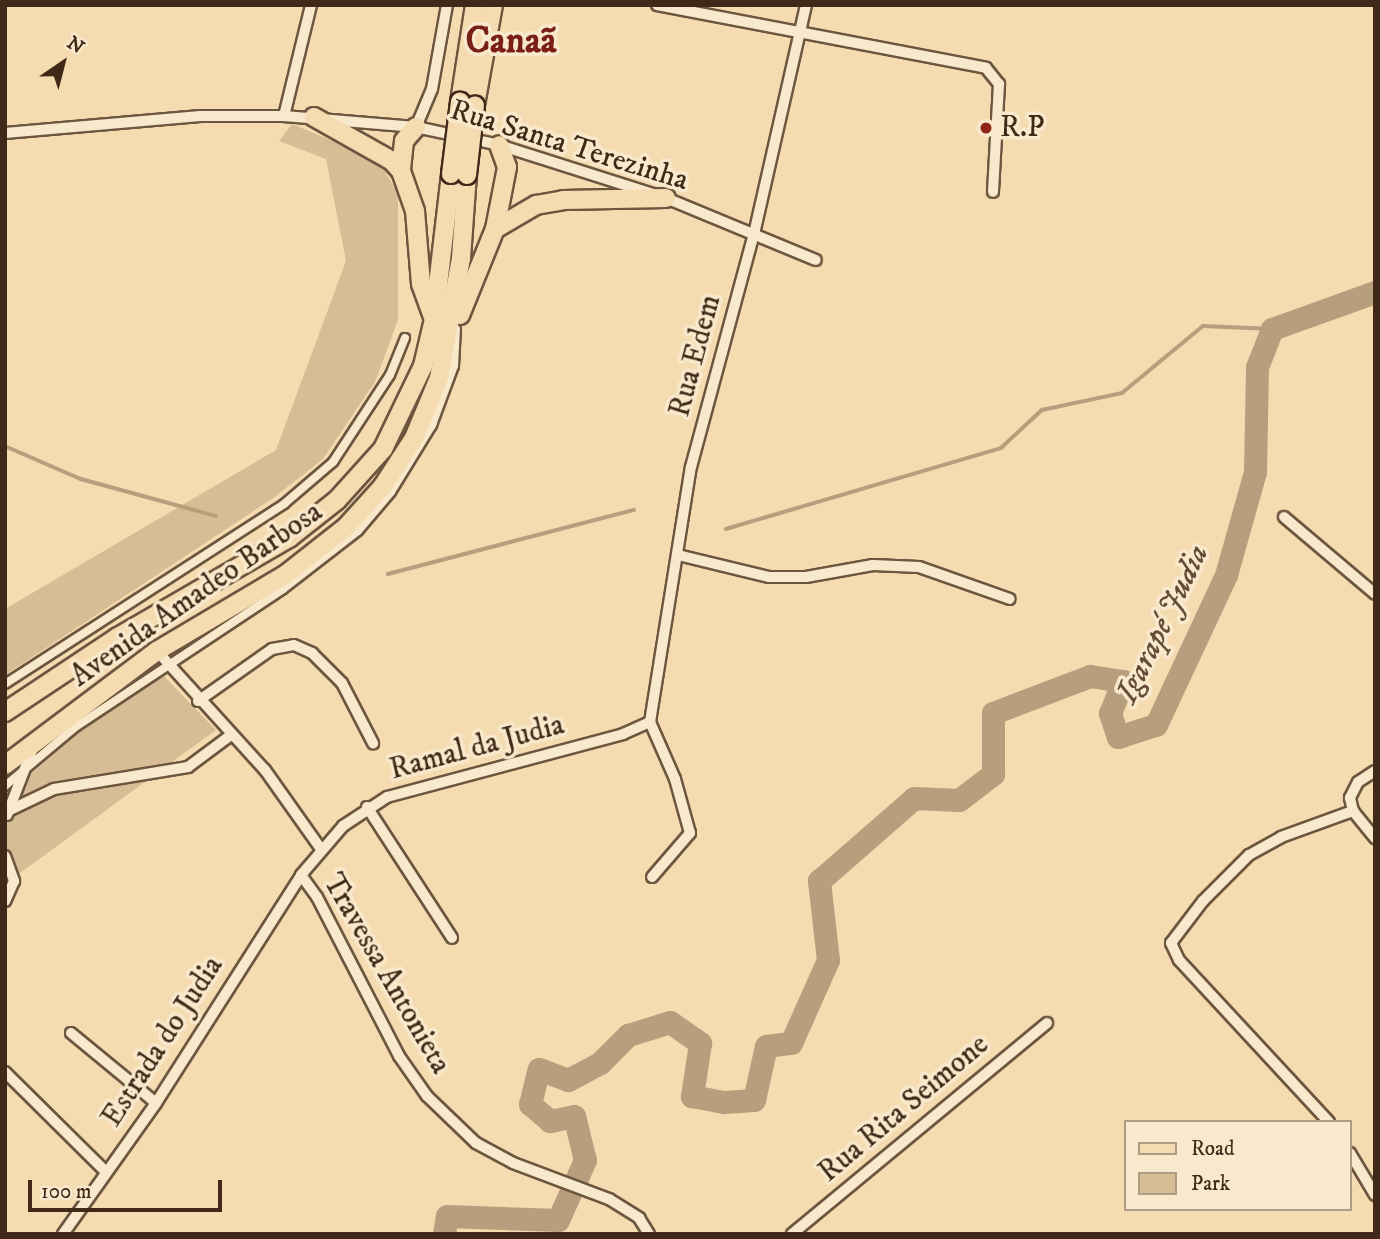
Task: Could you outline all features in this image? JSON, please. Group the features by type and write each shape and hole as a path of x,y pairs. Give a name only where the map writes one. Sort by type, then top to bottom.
{"main road":[{"name":"Avenida Amadeo Barbosa","path":"5,712 118,637 289,538 337,500 394,430 423,366 434,319 459,174 467,104 487,6"},
{"path":"314,117 392,160 401,171 415,211 421,284 434,319"},
{"path":"401,171 404,141 416,127"},
{"path":"453,330 495,229 507,167 499,145"},
{"name":"Avenida Amadeo Barbosa","path":"5,765 285,575 368,504 414,438 439,378 453,330 459,174"},
{"path":"495,229 536,205 563,200 666,198"}],"street":[{"path":"284,116 311,7 299,5"},
{"path":"416,127 432,89 447,5"},
{"path":"657,5 974,64 994,74 999,85 993,192"},
{"name":"Rua Edem","path":"650,722 691,467 754,234 806,5"},
{"name":"Rua Santa Terezinha","path":"5,133 200,116 314,117 416,127 499,145 666,198 816,260"},
{"path":"5,684 262,518 333,463 379,394 405,338"},
{"path":"1284,517 1375,594"},
{"path":"678,555 769,577 806,577 873,565 919,567 1010,599"},
{"path":"198,701 272,649 294,645 312,653 342,683 373,743"},
{"path":"5,786 162,657 198,701 273,781 321,849"},
{"path":"650,722 675,779 690,833 652,877"},
{"name":"Ramal da Judia","path":"301,875 321,849 367,807 437,780 596,742 650,722"},
{"path":"7,814 54,789 188,767 231,735"},
{"path":"7,814 36,742"},
{"path":"1371,773 1353,790 1353,811 1375,838"},
{"path":"367,807 452,939"},
{"path":"1327,1120 1175,954 1171,943 1248,855 1281,837 1353,811"},
{"path":"5,856 14,881 5,901"},
{"name":"Estrada do Judia","path":"63,1234 156,1103 301,875"},
{"name":"Travessa Antonieta","path":"301,875 412,1075 476,1143 513,1163 609,1199 639,1219 649,1234"},
{"name":"Rua Rita Seimone","path":"792,1234 1047,1023"},
{"path":"71,1033 156,1103"},
{"path":"5,1072 106,1172"},
{"path":"1352,1156 1375,1195"}],"green space":[{"path":"292,124 379,160 398,194 398,320 375,382 323,459 272,499 5,675 5,609 276,450 346,261 326,159 279,141"},
{"path":"164,676 216,730 5,884 5,797 79,732"}],"waterway":[{"name":"Igarapé Judia","path":"444,1234 447,1216 558,1220 585,1160 574,1116 550,1121 530,1104 539,1069 568,1080 600,1063 628,1035 670,1022 700,1043 692,1096 724,1102 754,1100 766,1046 791,1043 828,960 819,881 914,798 959,800 993,774 993,713 1090,676 1123,681 1110,713 1118,737 1156,725 1226,575 1255,472 1257,367 1272,329 1375,292"},
{"path":"726,529 1001,448 1042,410 1122,393 1203,326 1272,329"},
{"path":"5,446 81,479 216,516"},
{"path":"388,574 634,510"}],"place":[{"name":"R.P","path":"986,128"}],"district":[{"name":"Canaã","path":"511,42"}]}
